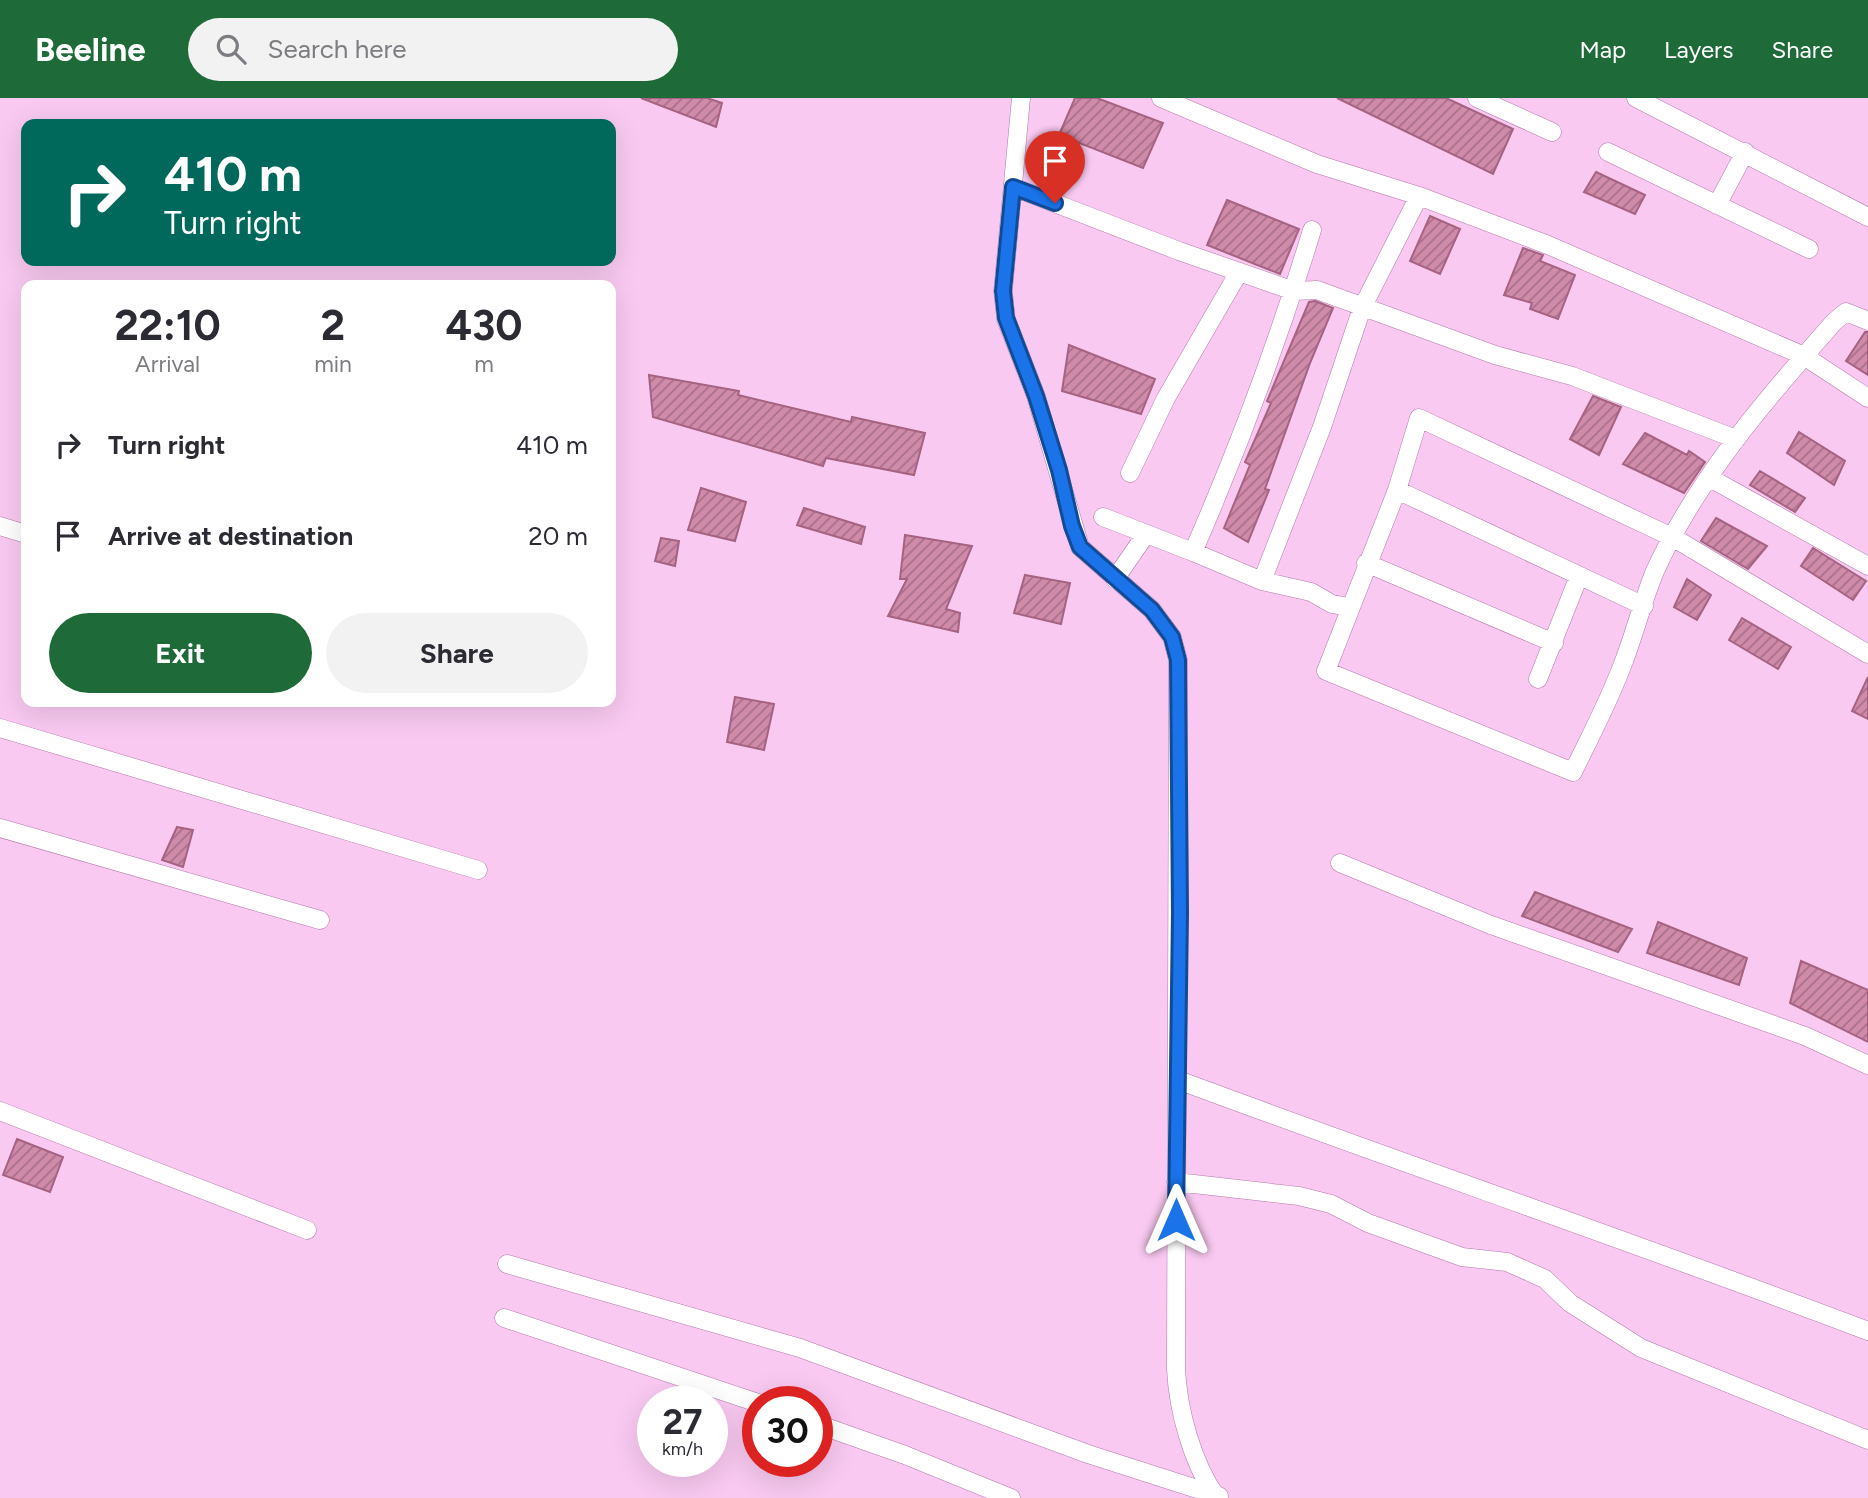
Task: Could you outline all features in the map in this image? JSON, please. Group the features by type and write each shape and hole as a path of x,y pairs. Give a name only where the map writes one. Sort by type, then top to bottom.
{"street":[{"path":"1021,98 1003,291 1006,318 1036,396 1080,547 1152,610 1172,637 1178,660 1178,1398 1196,1455 1218,1496"},
{"path":"1161,98 1317,164 1419,196 1548,245 1804,356 1868,398"},
{"path":"1477,98 1552,132"},
{"path":"1636,98 1866,211"},
{"path":"1608,152 1810,249"},
{"path":"1717,205 1745,152"},
{"path":"1013,187 1239,272 1294,291 1317,290 1494,355 1572,376 1736,439"},
{"path":"1262,581 1322,427 1362,308 1419,196"},
{"path":"1193,552 1223,483 1294,291 1312,230"},
{"path":"1130,473 1166,398 1239,272"},
{"path":"1868,321 1846,312 1804,356 1736,439 1710,478 1674,538 1655,572 1603,713 1573,772 1326,671 1366,563 1397,490 1419,418 1674,538 1868,654"},
{"path":"1710,478 1868,566"},
{"path":"1397,490 1644,606"},
{"path":"1103,516 1262,581 1311,592 1332,604 1349,607"},
{"path":"0,526 21,532"},
{"path":"1115,579 1146,534"},
{"path":"1366,563 1554,643"},
{"path":"1538,678 1579,576"},
{"path":"0,728 478,870"},
{"path":"0,828 320,920"},
{"path":"1340,863 1491,925 1805,1036 1868,1065"},
{"path":"1178,1080 1407,1165 1643,1245 1868,1331"},
{"path":"0,1111 307,1230"},
{"path":"1176,1182 1299,1196 1331,1204 1368,1223 1462,1257 1507,1262 1545,1279 1570,1303 1641,1348 1868,1440"},
{"path":"508,1264 800,1348 1088,1454 1218,1496"},
{"path":"504,1318 742,1399"},
{"path":"833,1430 1012,1498"}],"building":[{"path":"641,98 707,98 722,103 716,127"},
{"path":"1075,98 1097,98 1163,123 1143,168 1059,135"},
{"path":"1337,98 1446,98 1513,129 1493,174"},
{"path":"1596,172 1645,195 1635,214 1584,192"},
{"path":"1227,200 1299,229 1280,274 1207,245"},
{"path":"1430,216 1460,229 1440,274 1410,261"},
{"path":"1523,248 1543,255 1540,261 1575,275 1558,319 1530,309 1532,303 1504,295"},
{"path":"1315,301 1333,308 1310,363 1265,489 1269,490 1248,542 1224,528 1250,465 1245,462 1271,403 1267,401 1309,302"},
{"path":"1865,332 1868,332 1868,375 1846,361"},
{"path":"1069,345 1155,379 1141,414 1062,391"},
{"path":"649,375 739,391 738,395 851,422 852,417 925,433 914,475 826,458 823,466 653,417"},
{"path":"1593,396 1621,407 1599,455 1570,439"},
{"path":"1799,432 1845,461 1834,485 1787,453"},
{"path":"1645,433 1687,455 1689,451 1705,462 1684,493 1623,464"},
{"path":"1760,471 1805,498 1795,512 1750,485"},
{"path":"701,488 746,502 735,541 688,530"},
{"path":"804,508 865,527 861,544 797,525"},
{"path":"1716,518 1767,546 1748,569 1701,541"},
{"path":"905,535 972,546 946,609 960,613 958,632 888,616 907,579 900,579"},
{"path":"661,538 679,541 675,566 655,561"},
{"path":"1813,548 1866,581 1853,600 1801,566"},
{"path":"1025,575 1070,583 1061,624 1014,613"},
{"path":"1687,579 1711,595 1697,620 1674,607"},
{"path":"1742,618 1791,647 1778,669 1729,640"},
{"path":"1868,677 1868,719 1852,711"},
{"path":"735,697 774,704 764,750 727,742"},
{"path":"177,827 193,830 183,867 162,860"},
{"path":"1535,892 1632,929 1618,952 1522,916"},
{"path":"1658,922 1747,958 1739,985 1647,953"},
{"path":"1801,961 1868,990 1868,1042 1790,1003"},
{"path":"17,1139 63,1157 50,1192 3,1175"}],"route":[{"path":"1055,203 1013,187 1003,291 1006,318 1036,396 1080,547 1152,610 1172,637 1178,660 1180,913 1176,1220"}]}
